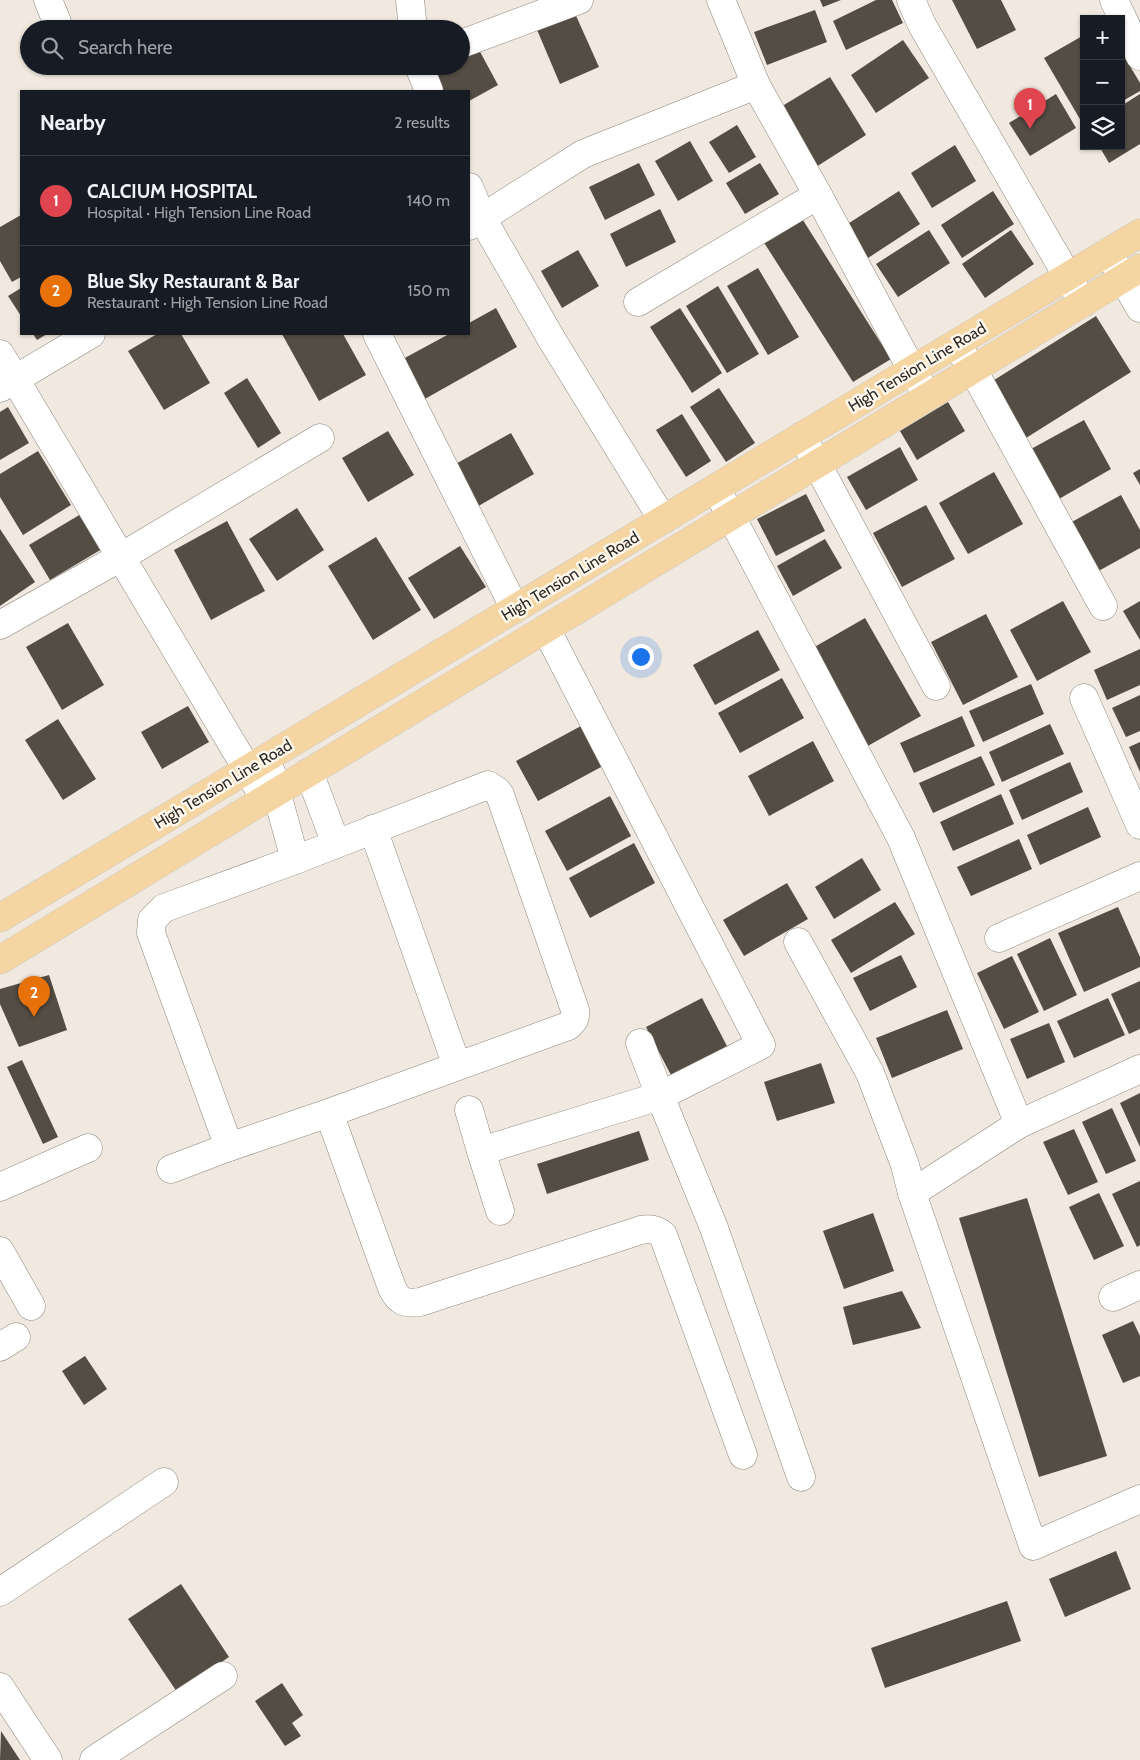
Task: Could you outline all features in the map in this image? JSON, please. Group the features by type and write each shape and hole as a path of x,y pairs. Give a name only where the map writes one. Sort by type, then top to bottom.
{"main road":[{"name":"High Tension Line Road","path":"0,918 1140,233"},
{"path":"0,960 1132,273"}],"street":[{"path":"410,0 412,20"},
{"path":"470,41 579,0"},
{"path":"721,0 756,85 928,397"},
{"path":"911,0 922,25 1082,303"},
{"path":"1114,0 1140,56"},
{"path":"423,75 429,90"},
{"path":"475,222 583,154 756,85"},
{"path":"470,193 475,222 552,340 663,520"},
{"path":"638,302 818,195"},
{"path":"1108,252 1132,273 1140,308"},
{"path":"7,383 88,335"},
{"path":"377,335 515,609"},
{"path":"956,344 973,370 1103,606"},
{"path":"0,354 7,383 257,764 295,860"},
{"path":"802,436 936,686"},
{"path":"0,625 121,557 320,438"},
{"path":"716,488 901,838 1019,1124"},
{"path":"481,1151 660,1096 761,1045 546,629"},
{"path":"1084,698 1140,826"},
{"path":"309,772 336,844"},
{"path":"171,1169 568,1026 575,1019 576,1014 500,795 492,787 488,785 482,786 295,860 164,908 152,920 151,933 228,1147"},
{"path":"373,830 457,1066"},
{"path":"999,938 1140,876"},
{"path":"798,942 870,1073 905,1164 912,1193 1033,1546 1140,1499"},
{"path":"640,1043 714,1228 801,1477"},
{"path":"912,1193 1019,1124 1140,1070"},
{"path":"469,1110 500,1211"},
{"path":"329,1112 392,1288 401,1301 410,1303 420,1302 641,1230 649,1228 657,1230 663,1235 743,1455"},
{"path":"0,1187 88,1148"},
{"path":"0,1251 31,1306"},
{"path":"1113,1297 1140,1285"},
{"path":"0,1592 164,1482"},
{"path":"94,1760 223,1676"},
{"path":"0,1687 48,1760"}],"building":[{"path":"820,0 841,0 823,7"},
{"path":"876,0 892,0 903,23 846,50 833,21"},
{"path":"952,0 1001,0 1016,30 977,49"},
{"path":"573,9 599,67 560,84 535,25"},
{"path":"815,10 827,42 767,65 754,32"},
{"path":"1080,37 1080,119 1044,58"},
{"path":"903,40 929,78 876,113 851,75"},
{"path":"478,48 498,85 470,100 470,90 434,90 427,75 470,75 470,52"},
{"path":"1125,58 1140,83 1140,91 1125,100"},
{"path":"830,77 866,135 816,167 779,108"},
{"path":"1056,94 1076,128 1030,156 1009,123"},
{"path":"1140,94 1140,144 1109,163 1101,150 1125,150 1125,103"},
{"path":"737,125 756,157 729,173 709,142"},
{"path":"690,141 713,181 678,201 655,161"},
{"path":"955,145 976,181 932,208 911,173"},
{"path":"639,163 655,195 605,220 589,187"},
{"path":"760,163 779,194 745,214 726,183"},
{"path":"899,191 920,224 868,258 846,225"},
{"path":"993,191 1014,224 962,258 941,225"},
{"path":"660,209 676,242 626,267 610,234"},
{"path":"20,216 20,278 12,282 0,261 0,227"},
{"path":"801,217 891,359 853,382 763,241"},
{"path":"929,230 950,263 898,297 876,264"},
{"path":"1011,230 1034,264 985,298 962,264"},
{"path":"578,250 599,286 562,308 541,271"},
{"path":"758,268 799,337 768,355 727,286"},
{"path":"718,286 759,354 727,373 686,306"},
{"path":"20,289 20,314 8,296"},
{"path":"496,308 517,347 423,400 401,360 447,335 470,335 470,322"},
{"path":"680,308 722,373 692,393 650,327"},
{"path":"1096,316 1131,372 1026,438 991,382"},
{"path":"34,335 45,335 37,340"},
{"path":"155,335 182,335 210,383 164,410 128,351"},
{"path":"283,335 344,335 366,375 319,401"},
{"path":"247,378 281,433 258,448 224,393"},
{"path":"719,388 755,443 726,462 690,407"},
{"path":"948,402 965,431 917,460 900,431"},
{"path":"8,407 29,443 0,460 0,412"},
{"path":"682,414 711,461 686,477 656,430"},
{"path":"1084,420 1111,469 1059,499 1031,449"},
{"path":"388,431 414,475 368,502 342,458"},
{"path":"511,433 534,474 475,508 452,466"},
{"path":"900,447 918,480 866,510 847,477"},
{"path":"38,451 71,505 23,535 0,497 0,474"},
{"path":"1140,469 1140,485 1133,473"},
{"path":"994,472 1023,524 968,554 939,503"},
{"path":"806,494 825,531 776,556 757,519"},
{"path":"1121,495 1140,530 1140,548 1095,573 1068,524"},
{"path":"926,505 955,559 902,587 873,533"},
{"path":"297,508 324,550 277,581 249,539"},
{"path":"81,514 102,549 50,580 29,545"},
{"path":"227,521 265,591 211,620 174,550"},
{"path":"0,529 35,582 0,606"},
{"path":"376,537 421,610 373,640 328,566"},
{"path":"825,539 842,568 793,596 777,566"},
{"path":"460,546 486,587 434,619 408,578"},
{"path":"1063,601 1091,652 1037,681 1010,630"},
{"path":"1140,601 1140,640 1123,611"},
{"path":"986,614 1018,677 963,705 931,642"},
{"path":"865,618 921,716 866,747 811,649"},
{"path":"68,623 104,685 62,710 26,647"},
{"path":"758,630 780,670 715,705 693,665"},
{"path":"1140,649 1140,685 1107,700 1094,670"},
{"path":"782,678 804,718 740,753 718,713"},
{"path":"1031,684 1044,714 983,742 969,711"},
{"path":"1140,695 1140,731 1126,737 1112,708"},
{"path":"188,706 209,742 162,769 141,732"},
{"path":"962,716 975,746 914,773 900,743"},
{"path":"58,719 96,779 63,800 25,740"},
{"path":"1050,724 1064,754 1002,782 989,752"},
{"path":"581,726 603,766 538,801 516,761"},
{"path":"813,741 834,781 769,816 748,776"},
{"path":"1140,742 1140,772 1129,747"},
{"path":"981,756 995,785 933,813 919,783"},
{"path":"1070,762 1083,792 1022,820 1009,790"},
{"path":"1001,794 1014,824 953,851 940,822"},
{"path":"610,796 631,836 567,871 545,831"},
{"path":"1088,807 1101,837 1040,865 1027,835"},
{"path":"1019,839 1032,869 971,896 957,867"},
{"path":"634,843 655,883 590,918 569,878"},
{"path":"862,858 881,890 834,919 815,887"},
{"path":"787,883 808,919 744,956 723,920"},
{"path":"895,902 915,934 851,973 831,940"},
{"path":"1118,907 1140,957 1140,967 1084,992 1058,933"},
{"path":"1050,938 1077,995 1044,1011 1017,954"},
{"path":"901,955 917,987 870,1011 853,978"},
{"path":"1012,956 1039,1012 1004,1029 977,973"},
{"path":"49,975 67,1030 19,1047 0,1004 0,989"},
{"path":"1140,981 1140,1029 1129,1034 1111,994"},
{"path":"702,998 728,1048 672,1077 646,1027"},
{"path":"1108,998 1125,1035 1074,1058 1057,1021"},
{"path":"947,1010 963,1049 892,1078 876,1038"},
{"path":"1049,1023 1065,1062 1027,1079 1010,1039"},
{"path":"22,1060 58,1137 43,1144 7,1067"},
{"path":"821,1063 835,1103 777,1121 764,1082"},
{"path":"1140,1093 1140,1147 1120,1103"},
{"path":"1112,1108 1136,1161 1106,1174 1082,1122"},
{"path":"1074,1129 1098,1182 1068,1195 1043,1142"},
{"path":"639,1131 649,1160 547,1194 537,1164"},
{"path":"1140,1181 1140,1245 1137,1247 1112,1194"},
{"path":"1099,1193 1124,1246 1094,1260 1069,1207"},
{"path":"1027,1198 1107,1456 1039,1477 959,1218"},
{"path":"873,1213 894,1271 844,1289 823,1231"},
{"path":"902,1291 921,1328 853,1345 843,1307"},
{"path":"1133,1321 1140,1336 1140,1376 1123,1383 1102,1335"},
{"path":"85,1356 107,1389 84,1405 62,1371"},
{"path":"1116,1551 1131,1589 1065,1617 1049,1579"},
{"path":"181,1584 229,1657 177,1692 128,1619"},
{"path":"1007,1601 1021,1641 885,1688 871,1648"},
{"path":"282,1683 303,1715 292,1723 301,1736 285,1746 255,1701"},
{"path":"1,1731 20,1760 0,1760"}],"place":[{"name":"CALCIUM HOSPITAL","path":"1030,129"},
{"name":"Blue Sky Restaurant & Bar","path":"34,1017"}]}
